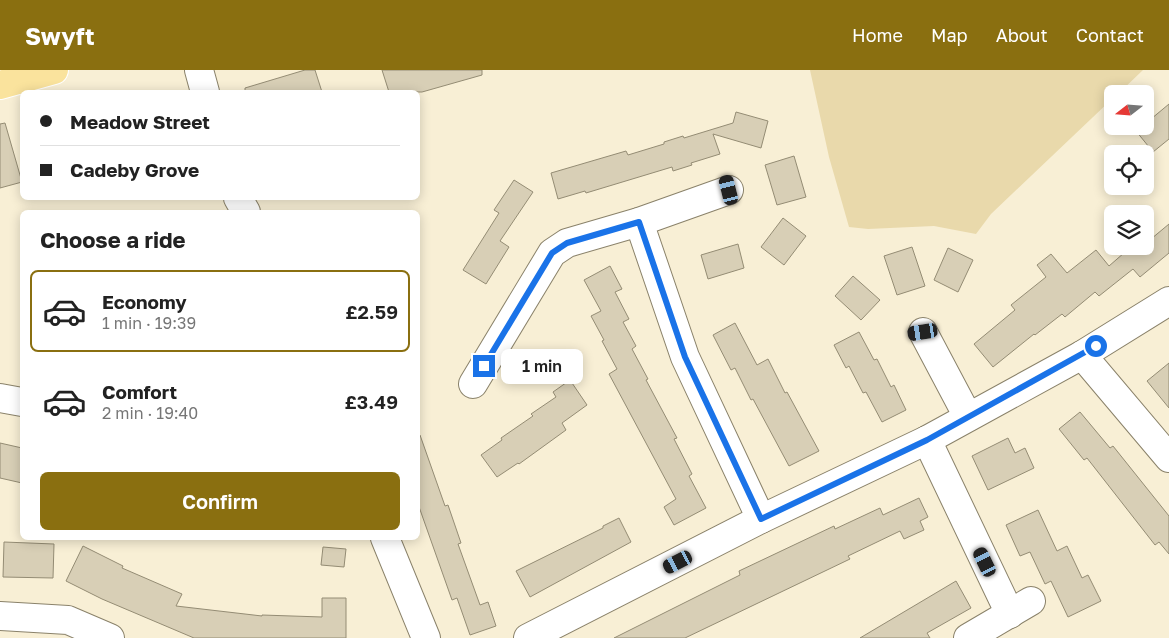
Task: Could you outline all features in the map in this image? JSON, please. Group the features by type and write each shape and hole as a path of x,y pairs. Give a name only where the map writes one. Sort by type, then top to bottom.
{"main road":[{"path":"0,85 54,70"}],"street":[{"path":"199,70 204,90"},
{"path":"473,384 552,253 567,243 639,222 729,189"},
{"path":"639,222 685,357 761,519"},
{"path":"528,638 761,519 927,440 1082,355 1169,301"},
{"path":"921,328 968,417"},
{"path":"1082,355 1169,458"},
{"path":"0,398 20,402"},
{"path":"927,440 1020,608 968,638"},
{"path":"386,540 426,638"},
{"path":"0,616 68,620 110,638"}],"shaded area":[{"path":"810,70 1143,70 1127,85 1104,85 1104,107 991,214 976,234 934,226 868,229 849,227 829,157"}],"building":[{"path":"305,70 315,70 321,90 245,90 245,88"},
{"path":"382,70 482,70 482,75 422,92 420,90 388,90"},
{"path":"1169,104 1169,139 1154,151 1154,145 1147,145 1139,135 1154,135 1154,116"},
{"path":"736,112 768,121 761,148 713,134 720,154 673,171 672,167 586,193 585,191 558,199 551,173 626,151 628,155 683,136 684,138 733,123"},
{"path":"5,123 20,175 20,183 0,188 0,124"},
{"path":"794,156 806,197 777,205 765,165"},
{"path":"514,180 533,192 500,241 509,247 486,284 463,270 499,213 494,210"},
{"path":"783,218 806,236 784,265 761,247"},
{"path":"1169,224 1169,253 1140,277 1133,269 1099,296 1095,292 1065,317 1062,314 993,367 974,344 1015,310 1011,305 1046,277 1037,265 1051,254 1067,273 1096,250 1109,266 1122,255 1154,255 1154,236"},
{"path":"738,244 744,268 708,279 701,255"},
{"path":"912,247 925,286 897,295 884,256"},
{"path":"948,248 973,260 958,292 934,280"},
{"path":"610,266 622,289 615,292 629,319 623,322 636,346 632,349 677,438 674,439 692,474 689,476 706,508 674,525 664,507 676,499 609,374 617,369 591,316 601,311 584,280"},
{"path":"853,276 880,300 861,320 835,296"},
{"path":"735,323 757,365 768,359 785,393 787,392 819,451 789,466 753,399 751,400 735,368 731,370 713,335"},
{"path":"859,332 874,360 877,359 891,387 894,385 906,410 882,422 866,392 863,393 849,366 846,368 834,345"},
{"path":"1169,363 1169,408 1147,381"},
{"path":"570,380 587,405 562,423 566,430 519,464 497,477 481,455 502,440 501,438 533,416 531,414 556,397 553,392"},
{"path":"1080,412 1110,448 1113,446 1169,516 1169,554 1159,542 1155,545 1087,458 1084,460 1059,429"},
{"path":"420,435 445,506 448,505 461,543 458,544 480,605 488,602 496,626 470,635 457,598 452,600 420,510"},
{"path":"1008,438 1015,453 1025,448 1034,468 988,490 972,456"},
{"path":"0,443 20,448 20,483 0,478"},
{"path":"919,498 928,517 920,521 924,530 904,539 900,531 848,556 850,559 685,638 614,638 740,575 739,571 834,526 835,529 880,508 883,515"},
{"path":"1038,510 1057,551 1067,546 1082,578 1088,575 1101,601 1068,617 1051,581 1045,584 1030,552 1020,556 1006,525"},
{"path":"619,518 631,542 530,597 516,571 603,528 603,526"},
{"path":"4,542 54,544 53,578 3,577"},
{"path":"83,546 123,566 122,568 182,594 176,606 262,616 322,617 322,598 346,598 346,638 194,638 102,599 66,581"},
{"path":"323,547 346,549 344,567 321,565"},
{"path":"956,581 971,608 927,633 930,638 860,638"}],"route":[{"path":"484,366 552,253 567,243 639,222 685,357 761,519 927,440 1096,346"}]}
